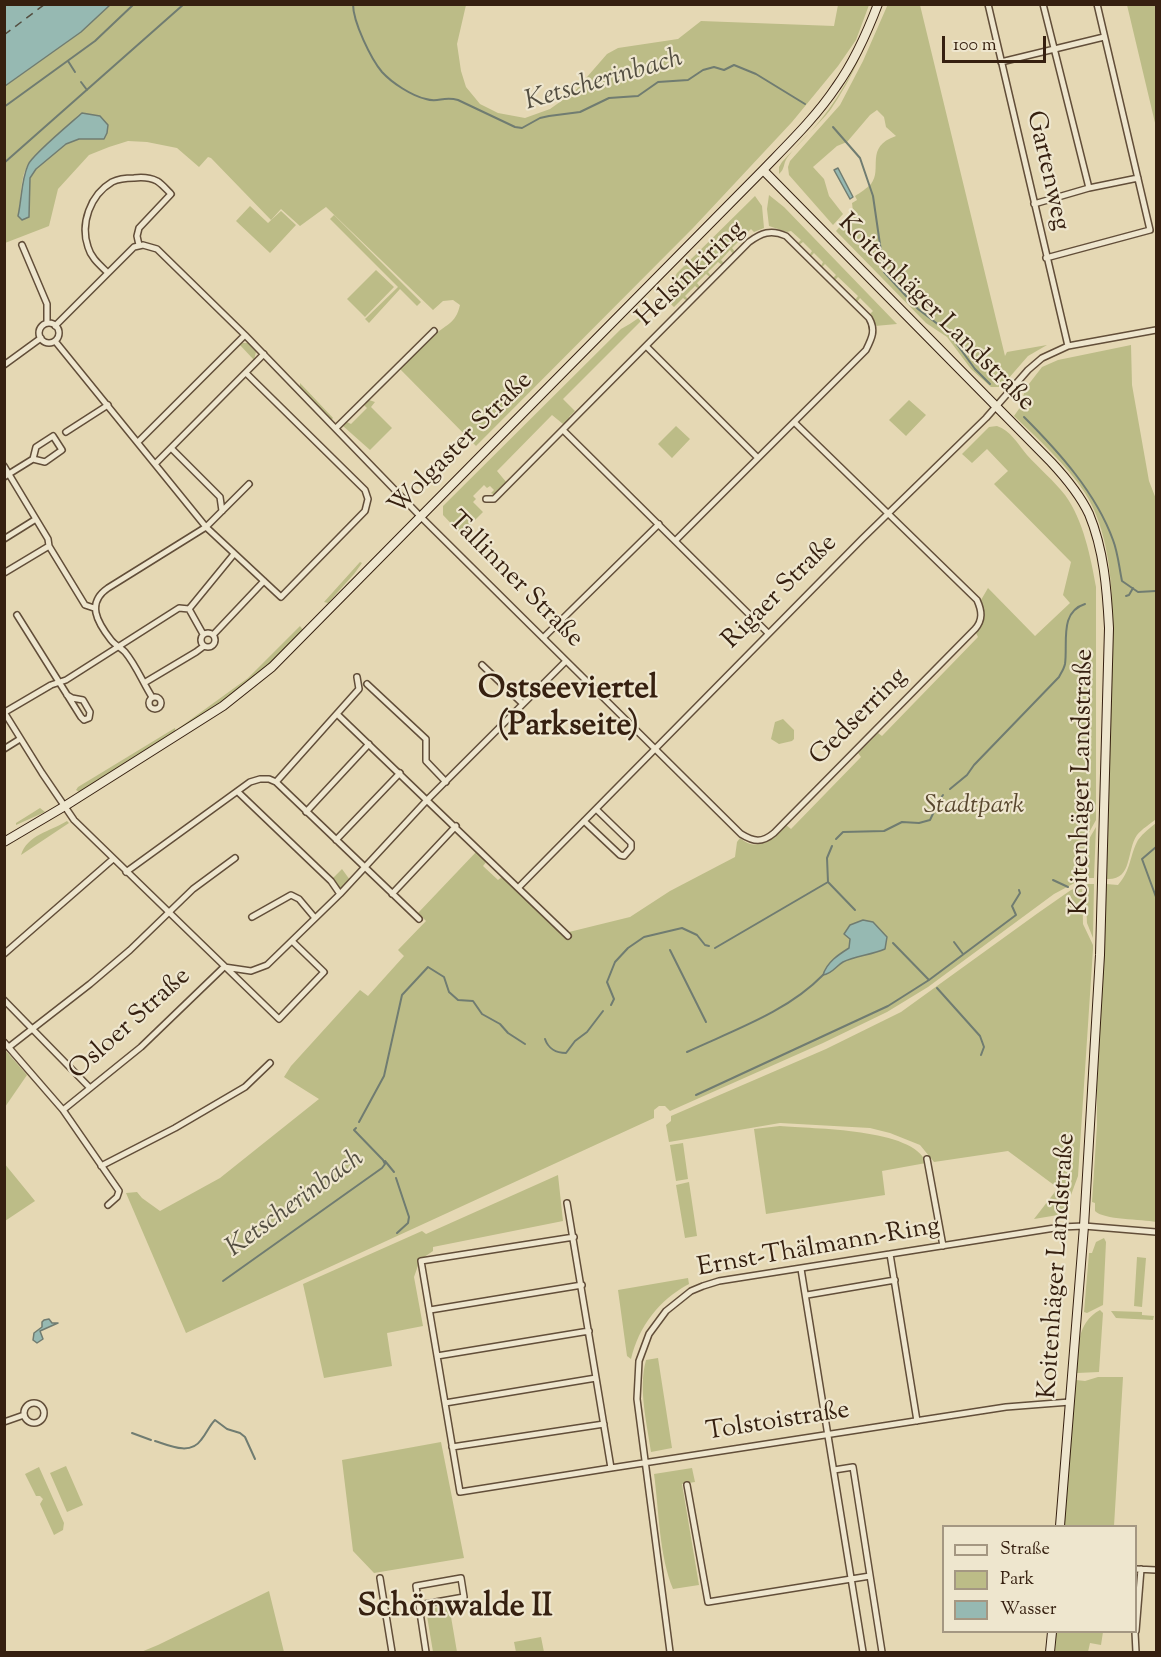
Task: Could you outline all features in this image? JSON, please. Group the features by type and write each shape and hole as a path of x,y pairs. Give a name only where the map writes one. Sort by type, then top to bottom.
{"main road":[{"name":"Wolgaster Straße","path":"4,842 223,706 261,677 813,117 837,87 869,28 878,4"},
{"name":"Koitenhäger Landstraße","path":"763,170 1073,487 1089,514 1100,548 1109,628 1100,955 1084,1226 1060,1525"},
{"path":"1050,1653 1052,1633"}],"street":[{"name":"Gartenweg","path":"988,4 1068,346"},
{"path":"1043,4 1089,188"},
{"path":"1046,258 1150,230 1097,4"},
{"path":"1001,62 1104,37"},
{"path":"55,326 108,273 129,251 139,245 137,236 139,228 171,194 157,181 143,177 126,178 112,182 95,198 86,216 85,232 88,249 108,273"},
{"path":"1034,204 1089,188 1138,178"},
{"name":"Helsinkiring","path":"486,499 494,499 749,242 768,232 778,233 786,236 869,318 874,331 866,350 675,540"},
{"path":"22,245 47,304 47,323 40,329 40,338"},
{"name":"Tallinner Straße","path":"139,245 148,245 157,249 264,354 421,517 655,749"},
{"path":"47,323 55,326 59,332 55,341"},
{"name":"Rigaer Straße","path":"519,887 768,633 996,406 1028,370 1042,358 1068,346 1156,330"},
{"path":"336,428 434,331"},
{"path":"138,442 245,335"},
{"path":"40,338 47,343 55,341"},
{"path":"4,364 40,338"},
{"path":"55,341 206,527 280,597 365,512 369,499 365,490 246,373"},
{"path":"646,346 758,458"},
{"path":"156,463 264,354"},
{"path":"66,432 108,405"},
{"path":"794,422 888,513"},
{"path":"563,430 768,633"},
{"path":"7,475 33,459 36,447 53,436 62,450 45,462 33,459"},
{"path":"171,448 220,497 222,511"},
{"path":"4,466 7,475 36,519 48,539 49,546 85,605 94,608"},
{"path":"152,697 125,652 107,634 94,608 103,592 206,527 249,484"},
{"name":"Gedserring","path":"655,749 741,834 754,841 765,839 968,637 979,625 981,618 976,600 888,513"},
{"path":"4,539 36,519"},
{"path":"543,638 659,524"},
{"path":"4,573 49,546"},
{"path":"189,609 234,554"},
{"path":"213,635 264,581"},
{"path":"189,609 179,608 66,680 51,685 5,712 20,739 74,820 279,1018 324,972 292,941"},
{"path":"189,609 203,634"},
{"path":"17,615 59,682 67,695 82,719 89,718 90,712 83,700 67,695"},
{"path":"144,684 204,646 209,647 213,644 215,640 210,632 203,634 200,640 204,646"},
{"path":"224,967 240,971 258,970 267,965 340,894 428,799 566,661"},
{"path":"482,665 523,704"},
{"path":"276,782 359,689 357,677"},
{"path":"367,684 426,739 426,761 446,782"},
{"path":"337,714 568,936"},
{"path":"4,749 20,739"},
{"path":"306,812 369,744"},
{"path":"336,840 400,773"},
{"path":"126,872 250,782 269,779 276,782 419,919"},
{"path":"238,792 331,881 340,894"},
{"path":"584,820 620,855 624,856 631,848 631,843 596,809"},
{"path":"392,894 456,826"},
{"path":"108,1205 117,1197 119,1191 63,1110 7,1044 31,1029 130,950 199,884 235,858"},
{"path":"4,954 113,859"},
{"path":"252,917 291,895 299,899 315,918"},
{"name":"Osloer Straße","path":"63,1110 141,1047 224,967"},
{"path":"4,1000 90,1088"},
{"path":"101,1166 175,1128 245,1087 270,1064"},
{"path":"927,1159 943,1246"},
{"path":"567,1203 611,1468"},
{"name":"Ernst-Thälmann-Ring","path":"670,1653 637,1399 638,1370 649,1334 661,1317 691,1291 703,1286 801,1269 1061,1227 1084,1226 1156,1232"},
{"path":"574,1237 421,1261 452,1447 604,1424"},
{"path":"890,1254 917,1421"},
{"path":"801,1269 863,1653"},
{"name":"Ernst-Thälmann-Ring","path":"807,1295 895,1280"},
{"path":"430,1310 582,1285"},
{"path":"438,1356 589,1331"},
{"path":"445,1403 596,1378"},
{"name":"Tolstoistraße","path":"452,1447 460,1492 1006,1407 1070,1402"},
{"path":"32,1403 41,1405 45,1413 40,1422 34,1424 28,1422 24,1415 25,1407 32,1403"},
{"path":"4,1422 24,1415"},
{"path":"834,1470 853,1467 882,1653"},
{"path":"687,1485 708,1602 870,1576"},
{"path":"1137,1600 1138,1569 1156,1570"},
{"path":"380,1578 392,1653"},
{"path":"419,1605 464,1597 460,1578 416,1586 426,1653"},
{"path":"1136,1633 1136,1653"}],"green space":[{"path":"888,4 920,5 1005,356 1007,352 1047,345 1028,356 1001,387 991,387 971,369 947,337 926,323 836,231 853,212 852,203 857,200 855,196 871,184 880,146 896,136 886,127 884,117 877,110 847,142 837,146 813,167 824,179 829,196 843,214 833,225 789,175 790,161 840,105 863,61"},
{"path":"110,5 466,5 457,44 466,87 480,104 498,113 525,118 550,109 574,92 607,54 618,48 678,39 701,21 834,26 838,5 869,5 856,40 838,66 792,122 693,228 476,446 400,369 433,336 450,324 460,305 453,300 443,301 433,310 326,207 300,226 281,209 271,220 211,158 208,157 199,167 177,148 128,141 89,155 58,189 49,226 5,243 5,86 81,32","holes":["107,133 104,139 79,139 65,144 36,169 30,178 29,216 18,215 23,178 28,165 36,155 45,148 68,139"]},
{"path":"882,5 866,45 846,84 831,109 810,132 845,85"},
{"path":"1127,5 1156,5 1156,127"},
{"path":"793,151 787,158 779,174 782,162"},
{"path":"769,195 784,207 897,324 875,326 870,314 873,311 860,298 857,302 855,300 858,296 838,277 835,280 833,278 836,275 825,264 821,266 823,262 814,253 811,256 812,251 803,242 799,245 801,240 791,231 787,232 769,226 767,209"},
{"path":"755,196 762,206 764,228 754,232 751,229 743,237 746,241 741,239 732,248 735,252 733,254 730,250 721,260 724,263 722,265 718,262 708,272 710,277 706,274 697,283 699,289 695,286 685,296 687,301 683,298 674,307 664,298 563,399 575,411 569,417 571,419 563,424 552,415 497,471 507,483 495,495 491,493 494,490 490,486 487,488 484,485 473,496 476,499 473,502 483,512 461,534 443,515 443,506 621,329 654,306 677,273"},
{"path":"250,206 268,223 281,211 296,225 270,253 236,221"},
{"path":"334,215 421,302 417,306 400,289 369,323 365,319 398,287 330,219"},
{"path":"376,270 394,287 365,317 347,299"},
{"path":"248,343 256,352 254,360 239,344"},
{"path":"1131,345 1132,385 1149,481 1156,499 1156,819 1137,835 1128,864 1121,875 1106,879 1113,634 1110,573 1105,544 1097,517 1078,482 1014,416 1021,406 1025,389 1042,367 1058,360"},
{"path":"300,383 333,418 331,420 300,388"},
{"path":"369,400 375,402 371,407 392,428 370,450 343,426 347,422 351,424 367,408 364,405"},
{"path":"909,400 926,415 906,436 889,420"},
{"path":"676,426 690,439 672,458 658,444"},
{"name":"Stadtpark","path":"997,426 1014,438 1065,495 1077,515 1089,551 1094,576 1096,587 1096,820 1086,838 1082,879 1054,894 928,987 887,1012 670,1111 665,1106 659,1106 654,1110 654,1118 186,1333 126,1193 137,1192 160,1211 220,1178 319,1099 284,1077 291,1066 360,990 368,996 404,956 398,950 426,921 418,913 477,851 487,861 483,866 498,880 503,876 567,939 569,932 630,917 670,891 735,857 737,842 740,838 747,843 759,844 770,839 786,825 791,829 861,757 858,753 878,733 882,736 978,637 976,633 983,618 981,600 988,588 1035,636 1070,603 1063,595 1071,562 994,484 1008,471 987,449 972,463 962,454 989,427"},
{"path":"360,562 362,563 354,574 328,603 324,602"},
{"path":"300,626 303,630 263,671 229,699 183,728 179,728 248,678"},
{"path":"783,719 794,730 794,739 779,744 771,739 775,722"},
{"path":"175,728 176,733 79,792 76,790 78,787"},
{"path":"40,808 45,812 16,825 16,823"},
{"path":"67,821 69,823 21,855 24,848 34,838"},
{"path":"1156,823 1156,1222 1099,1214 1095,1211 1095,1203 1092,1202 1106,884 1118,885 1125,874 1138,840"},
{"path":"1096,827 1094,878 1085,878 1089,839"},
{"path":"342,869 350,880 341,889 332,879"},
{"path":"1085,884 1094,884 1093,938 1087,923"},
{"path":"1082,886 1083,924 1093,949 1078,1176 1064,1214 1034,1219 1058,1188 1008,1151 934,1162 920,1145 890,1133 870,1128 780,1123 669,1142 666,1125 671,1121 671,1116 826,1049 901,1012 1071,890"},
{"path":"5,1050 27,1075 4,1107"},
{"path":"780,1126 861,1132 883,1137 903,1143 918,1151 926,1163 882,1171 885,1195 766,1214 754,1129"},
{"path":"683,1143 688,1179 676,1181 670,1145"},
{"path":"4,1163 35,1201 5,1221 4,1221"},
{"path":"558,1175 563,1221 433,1247 433,1251 420,1260 414,1277 423,1326 387,1333 392,1366 324,1378 303,1284 422,1231 426,1234"},
{"path":"689,1182 697,1236 685,1238 676,1185"},
{"path":"1104,1238 1106,1242 1103,1305 1087,1313 1084,1312 1089,1253 1092,1253 1096,1242"},
{"path":"1137,1257 1146,1258 1142,1307 1134,1306"},
{"path":"688,1278 689,1284 668,1298 652,1315 639,1336 631,1359 627,1356 618,1290"},
{"path":"1100,1310 1103,1313 1099,1372 1077,1373 1078,1346 1082,1329 1092,1315"},
{"path":"1111,1311 1142,1312 1142,1315 1154,1316 1153,1320 1116,1318"},
{"path":"658,1358 672,1448 651,1452 643,1383 646,1360"},
{"path":"1098,1377 1123,1377 1114,1525 1064,1525 1076,1380 1085,1381"},
{"path":"441,1442 464,1558 374,1573 353,1551 342,1460"},
{"path":"66,1466 83,1505 67,1512 50,1473"},
{"path":"39,1467 64,1523 63,1530 54,1535 40,1504 43,1499 36,1496 25,1474"},
{"path":"692,1468 695,1482 682,1484 699,1585 673,1589 662,1547 654,1474"},
{"path":"269,1591 284,1652 141,1652 158,1645"},
{"path":"449,1605 457,1652 433,1652 426,1610"},
{"path":"1056,1633 1103,1633 1101,1645 1090,1643 1088,1652 1055,1652"},
{"path":"541,1637 544,1652 516,1652 514,1642"}],"water":[{"path":"5,4 110,5 81,32 5,86"},
{"path":"82,113 100,116 108,125 104,139 79,139 66,144 36,169 30,178 29,217 22,220 18,216 28,165 44,147"},
{"path":"838,168 853,197 850,199 834,170"},
{"path":"863,920 873,922 887,937 885,949 848,960 823,975 830,963 849,948 850,939 844,934 850,925"},
{"path":"49,1319 52,1323 58,1323 40,1331 43,1339 37,1343 33,1340 34,1333 42,1327 44,1320"}],"waterway":[{"path":"4,107 95,41 134,4"},
{"path":"4,163 184,4"},
{"name":"Ketscherinbach","path":"353,4 359,30 368,50 382,72 391,80 420,97 430,100 458,100 515,127 522,128 540,118 580,112 609,98 638,96 658,82 688,80 703,70 714,67 724,70 734,65 756,74 805,104"},
{"path":"68,61 75,72"},
{"path":"81,82 87,90"},
{"name":"Ketscherinbach","path":"833,127 860,158 873,196 884,272 918,309 948,332 975,369 990,384"},
{"name":"Ketscherinbach","path":"1024,417 1063,459 1097,506 1115,545 1122,581 1138,592 1156,591"},
{"name":"Ketscherinbach","path":"1126,596 1133,588"},
{"name":"Ketscherinbach","path":"950,789 967,775 1059,677 1065,664 1068,621 1071,614 1085,604"},
{"name":"Ketscherinbach","path":"836,839 843,832 884,831 902,822 919,823 930,820 943,795"},
{"name":"Ketscherinbach","path":"715,948 828,882 827,858 832,846"},
{"path":"1156,847 1142,859 1156,897"},
{"path":"1053,880 1068,887"},
{"path":"828,882 855,910"},
{"path":"696,1095 888,1006 929,980 1016,915 1012,906 1020,893 1019,890"},
{"name":"Ketscherinbach","path":"611,1005 614,999 607,982 615,962 628,948 644,937 682,928 697,935 705,945 709,946"},
{"path":"954,942 963,954"},
{"path":"893,943 929,980"},
{"path":"670,950 706,1022"},
{"name":"Ketscherinbach","path":"359,1122 384,1076 402,995 428,967 444,977 449,992 458,1000 473,1001 482,1014 500,1024 508,1033 525,1044"},
{"path":"687,1052 777,1010 809,988 823,975"},
{"path":"937,988 980,1036 984,1047 981,1055"},
{"name":"Ketscherinbach","path":"545,1039 553,1049 566,1053 575,1041 587,1032 603,1011"},
{"name":"Ketscherinbach","path":"223,1281 382,1168 385,1164 383,1160 354,1130 356,1128"},
{"path":"385,1161 394,1172"},
{"path":"396,1178 409,1217 408,1223 397,1233"},
{"path":"155,1441 172,1447 191,1447 201,1440 215,1420 227,1429 245,1437 255,1459"},
{"path":"132,1433 151,1440"}],"ferry route":[{"path":"4,35 45,4"}],"district":[{"name":"Ostseeviertel (Parkseite)","path":"568,710"},
{"name":"Schönwalde II","path":"455,1610"}]}
